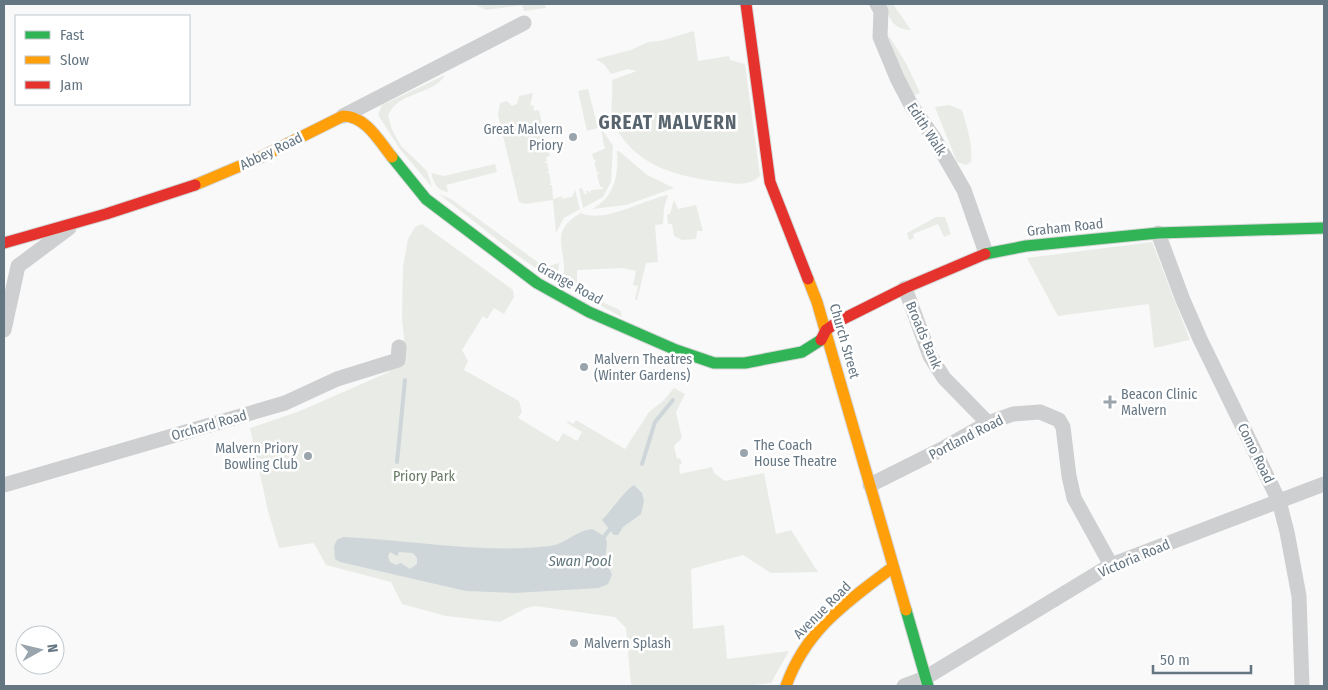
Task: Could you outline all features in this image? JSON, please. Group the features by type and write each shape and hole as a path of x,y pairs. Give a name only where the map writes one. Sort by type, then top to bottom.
{"street":[{"name":"Church Street","path":"746,4 770,180 815,294 926,682"},
{"name":"Edith Walk","path":"879,7 880,37 908,101 934,138 964,190 986,253"},
{"name":"Abbey Road","path":"4,243 76,223 209,180 246,164 524,23"},
{"name":"Grange Road","path":"342,116 354,116 363,122 426,199 524,274 580,308 623,328 696,358 728,364 767,360 802,352 821,340 826,330"},
{"path":"4,330 18,266 76,223"},
{"name":"Graham Road","path":"826,330 905,288 986,253 1026,246 1158,233 1324,228"},
{"name":"Como Road","path":"1158,233 1200,339 1279,501 1299,596 1302,686"},
{"name":"Broads Bank","path":"905,288 930,356 944,378 988,423"},
{"name":"Orchard Road","path":"4,485 285,403 337,379 398,360 399,347"},
{"name":"Portland Road","path":"870,485 942,449 988,423 1014,414 1029,411 1040,412 1060,420 1063,428 1069,476 1074,498 1111,565"},
{"name":"Victoria Road","path":"904,686 926,682 1111,565 1324,484"},
{"name":"Avenue Road","path":"786,686 795,662 811,638 849,601 893,567"}],"green space":[{"path":"474,4 545,4 546,8 524,11 522,5 486,10"},
{"path":"884,4 893,4 911,30 900,28 896,25 890,19"},
{"path":"694,31 698,61 729,56 730,60 745,64 760,176 747,183 737,184 707,180 661,168 647,161 635,151 624,140 615,126 612,115 612,80 637,71 628,69 611,74 605,65 596,59 631,50 648,42 660,41"},
{"path":"888,34 907,65 920,93 910,97"},
{"path":"445,75 432,87 399,102 388,116 392,130 401,146 427,171 432,187 400,149 378,115 382,105"},
{"path":"588,89 598,128 587,131 578,91"},
{"path":"533,93 530,106 533,105 534,111 539,110 546,142 543,145 547,144 548,150 545,151 549,152 550,156 546,157 547,161 544,162 547,163 549,171 546,173 549,173 551,183 549,185 552,185 553,199 563,196 561,199 572,197 575,190 580,209 564,218 556,233 553,200 525,204 519,202 498,115 500,103 507,101 512,106 517,104 519,96"},
{"path":"949,105 962,110 966,123 970,142 971,162 966,165 957,162 935,107"},
{"path":"601,128 613,146 611,182 603,197 583,208 579,189 582,188 584,194 587,194 586,191 589,191 590,194 591,190 604,189 600,186 597,175 600,173 597,172 594,162 597,161 594,160 592,154 606,148"},
{"path":"617,151 647,175 674,188 626,205 592,209 605,199 614,185 617,169"},
{"path":"495,164 497,172 446,185 448,192 441,190 437,186 431,173 444,176"},
{"path":"439,194 451,199 539,263 549,266 559,263 557,283 514,253"},
{"path":"668,195 664,208 663,224 655,225 658,262 646,263 637,300 635,300 638,286 633,285 636,271 623,268 577,270 577,283 580,292 620,310 622,317 561,285 564,264 561,237 570,221 581,213 590,216 613,213"},
{"path":"674,200 678,209 696,205 703,231 697,231 696,239 682,240 674,236 672,224 668,224 667,215 670,214"},
{"path":"936,217 945,217 951,234 944,237 938,224 913,234 914,238 909,240 907,233"},
{"name":"Priory Park","path":"422,224 513,290 514,297 504,314 494,308 487,319 483,316 462,350 468,361 464,370 519,401 522,412 518,418 558,442 563,433 577,441 582,432 567,423 568,421 573,424 576,420 625,449 649,412 663,401 674,388 685,394 676,412 682,438 674,446 677,459 680,458 682,464 679,465 680,474 712,467 714,473 725,481 764,473 776,534 791,530 818,572 771,573 743,555 691,569 693,629 724,625 727,659 789,651 771,683 744,686 631,686 626,628 615,617 535,606 526,608 500,622 446,616 402,604 391,582 326,565 314,543 279,548 268,511 250,428 300,411 389,372 405,348 402,319 403,267 408,239 415,227"},
{"path":"1152,242 1190,340 1154,348 1149,304 1058,316 1027,258"}],"water":[{"path":"634,485 642,493 644,501 641,514 623,527 618,535 614,535 602,520"},
{"name":"Swan Pool","path":"592,529 599,533 607,543 606,561 612,575 608,584 599,588 514,593 466,591 340,562 335,559 334,546 337,540 343,537 447,546 524,548 556,545 586,530","holes":["390,552 397,556 399,552 413,553 417,558 417,564 410,569 401,563 396,565 390,562 388,556"]}],"waterway":[{"path":"397,462 405,380"},
{"path":"642,464 655,422 673,400"},
{"path":"603,538 610,529"}],"traffic: fast":[{"path":"392,157 426,199 537,283 589,312 676,350 714,363 745,363 802,352 821,340"},
{"path":"985,254 1026,246 1158,233 1324,228"},
{"path":"906,610 928,686"}],"traffic: slow":[{"path":"195,185 259,158 343,116 359,120 371,130 392,157"},
{"path":"808,279 817,302 906,610"},
{"path":"786,686 794,666 805,648 830,618 893,567"}],"traffic: jam":[{"path":"746,4 770,182 808,279"},
{"path":"4,243 106,214 195,185"},
{"path":"821,340 826,330 839,321 905,288 985,254"}],"place":[{"name":"Great Malvern Priory","path":"573,137"},
{"name":"Malvern Theatres (Winter Gardens)","path":"584,367"},
{"name":"Beacon Clinic Malvern","path":"1110,402"},
{"name":"The Coach House Theatre","path":"744,453"},
{"name":"Malvern Priory Bowling Club","path":"308,456"},
{"name":"Malvern Splash","path":"574,643"}],"district":[{"name":"GREAT MALVERN","path":"668,122"}]}
